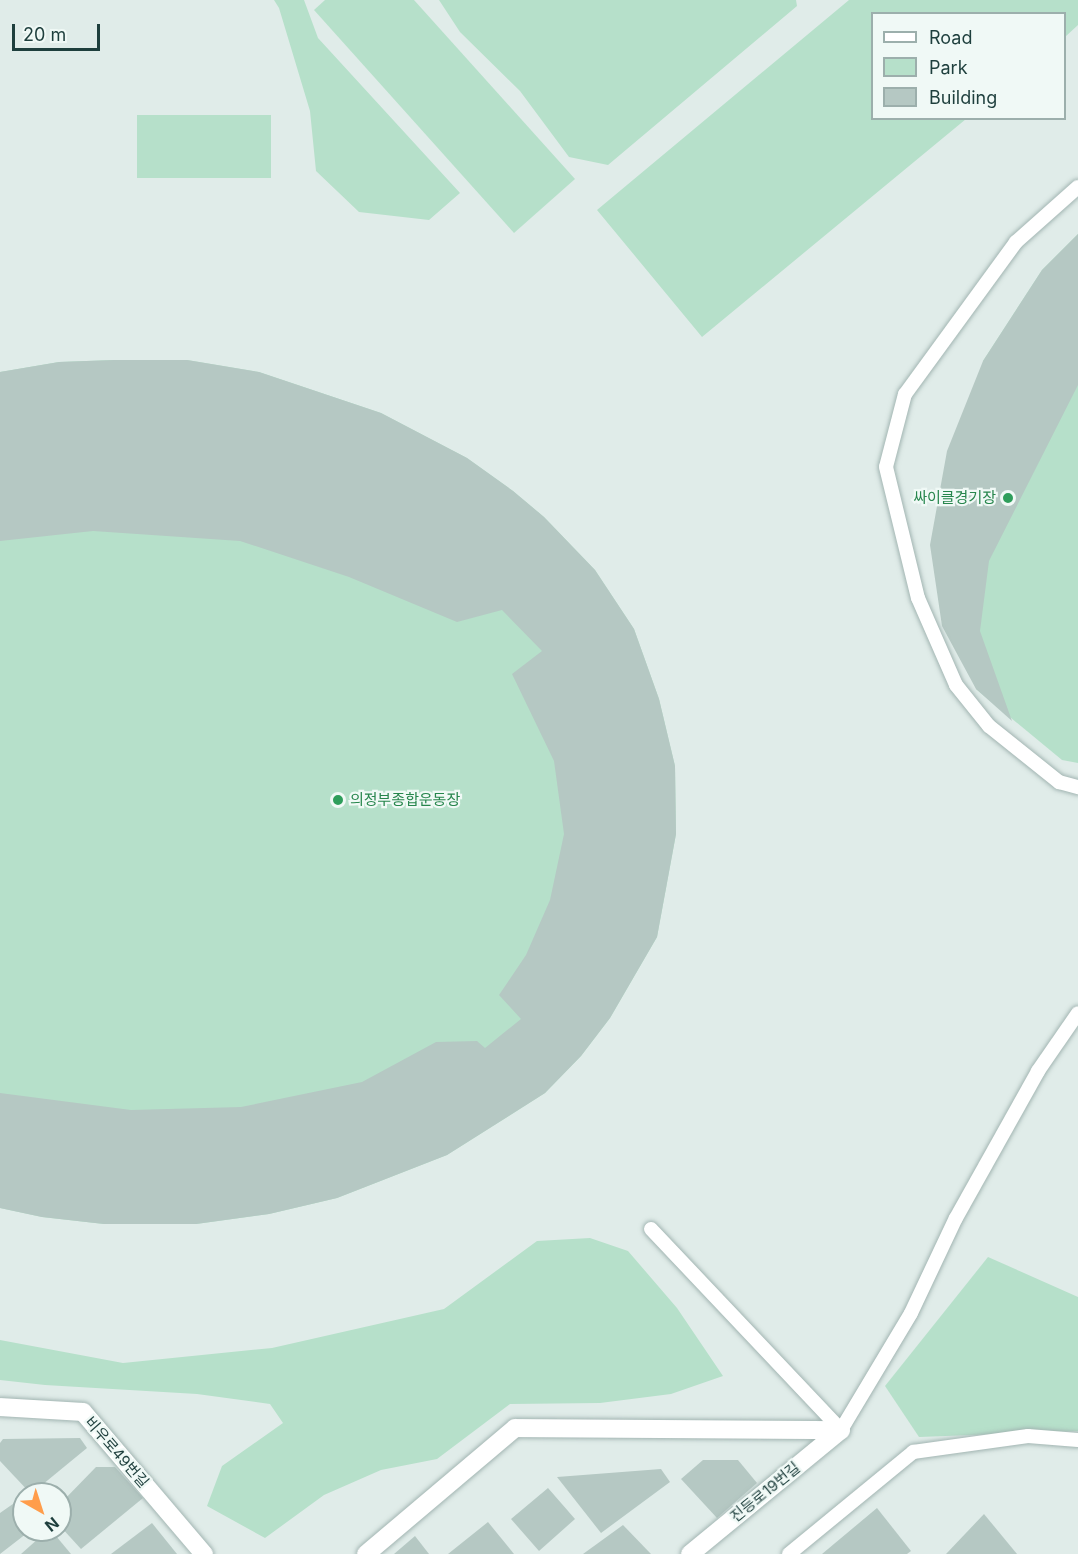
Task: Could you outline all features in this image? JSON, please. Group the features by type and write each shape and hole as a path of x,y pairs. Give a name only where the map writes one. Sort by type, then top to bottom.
{"street":[{"name":"비우로49번길","path":"0,1407 82,1412 204,1554"},
{"path":"366,1554 515,1428 841,1430"},
{"name":"진등로19번길","path":"690,1554 841,1430"}],"lane":[{"path":"1078,187 1017,242 905,394 886,467 918,598 956,685 989,726 1059,782 1078,787"},
{"path":"651,1229 841,1430 911,1313 956,1218 1038,1071 1078,1013"},
{"path":"789,1554 913,1452 1028,1436 1078,1440"}],"green space":[{"path":"274,0 304,0 318,38 460,193 429,220 359,212 316,171 310,111 279,8"},
{"path":"325,0 414,0 575,179 514,233 314,10"},
{"path":"439,0 796,0 797,6 608,165 569,157 520,91 460,32"},
{"path":"849,0 1078,0 1078,25 1066,36 1066,12 871,12 871,120 965,120 702,337 597,210"},
{"path":"137,115 271,115 271,178 137,178"},
{"name":"싸이클경기장","path":"1078,234 1078,763 1062,760 976,689 983,361 1042,270"},
{"name":"의정부종합운동장","path":"187,360 259,372 381,413 467,458 513,491 544,517 595,570 634,629 659,699 675,766 676,834 657,937 610,1018 581,1056 545,1093 447,1155 337,1198 269,1214 196,1224 104,1224 42,1217 0,1208 0,372 59,362"},
{"path":"590,1238 628,1251 677,1308 723,1376 671,1394 600,1403 510,1404 437,1459 381,1470 324,1495 265,1538 207,1506 222,1466 283,1423 270,1404 197,1394 0,1380 0,1340 123,1363 272,1348 444,1309 537,1241"},
{"path":"988,1257 1078,1297 1078,1431 919,1437 885,1386"}],"building":[{"path":"1078,234 1078,385 989,561 980,631 1012,721 976,689 942,626 930,545 947,451 983,361 1042,270"},
{"path":"187,360 259,372 381,413 467,458 513,491 544,517 595,570 634,629 659,699 675,766 676,834 657,937 610,1018 581,1056 545,1093 447,1155 337,1198 269,1214 196,1224 104,1224 42,1217 0,1208 0,1093 131,1110 241,1107 362,1082 436,1042 477,1041 485,1048 521,1019 499,995 526,955 550,900 564,834 554,761 512,674 542,651 502,610 457,622 349,577 240,541 93,531 0,541 0,372 59,362"},
{"path":"80,1438 87,1448 46,1482 20,1482 0,1461 0,1443 3,1439"},
{"path":"703,1460 738,1460 757,1483 717,1518 681,1479"},
{"path":"96,1467 115,1467 143,1498 81,1549 72,1539 72,1492"},
{"path":"661,1469 670,1482 601,1533 557,1477"},
{"path":"548,1488 575,1519 539,1551 511,1519"},
{"path":"12,1505 12,1542 16,1542 0,1554 0,1513"},
{"path":"877,1508 911,1551 907,1554 822,1554"},
{"path":"984,1514 1017,1554 946,1554"},
{"path":"488,1522 514,1554 448,1554"},
{"path":"152,1523 177,1554 111,1554"},
{"path":"623,1525 651,1554 583,1554"},
{"path":"415,1536 429,1554 394,1554"},
{"path":"34,1542 61,1542 71,1554 21,1554"}],"place":[{"name":"싸이클경기장","path":"1008,498"},
{"name":"의정부종합운동장","path":"338,800"}]}
